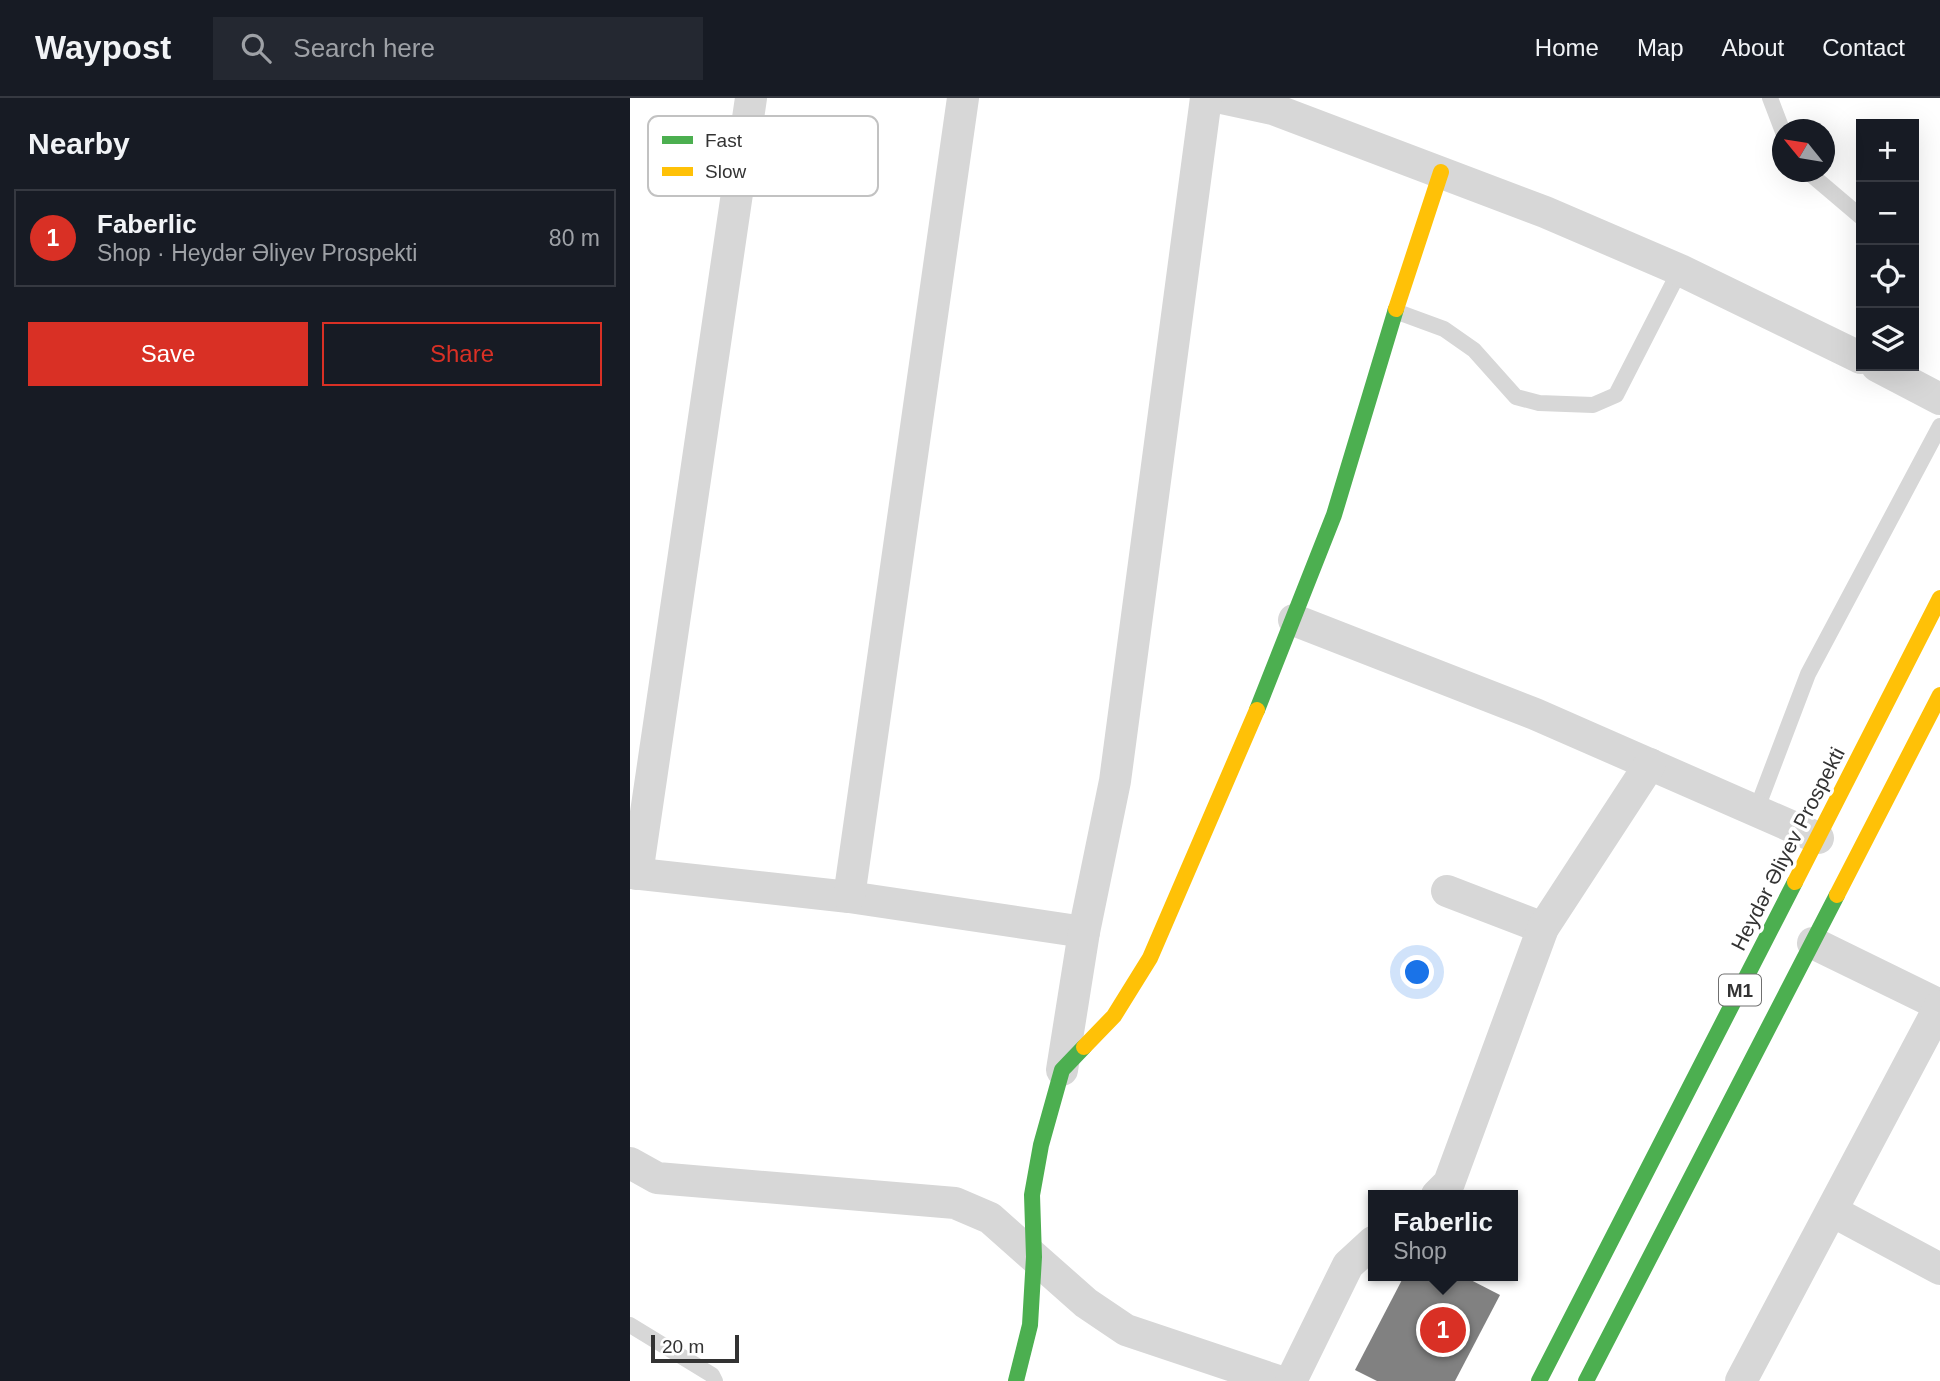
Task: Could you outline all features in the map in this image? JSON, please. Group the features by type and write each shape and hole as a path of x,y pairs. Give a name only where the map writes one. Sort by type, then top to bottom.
{"main road":[{"path":"1016,1381 1030,1325 1034,1256 1032,1195 1041,1145 1062,1070 1114,1016 1150,958 1221,797 1334,515 1395,311 1441,172"},
{"name":"Heydər Əliyev Prospekti","path":"1539,1381 1940,598"},
{"name":"M1","path":"1586,1381 1940,695"}],"street":[{"path":"748,116 751,98"},
{"path":"849,897 963,98"},
{"path":"1062,1070 1084,932 1115,781 1206,98"},
{"path":"1222,98 1275,103 1545,212 1680,270 1856,356"},
{"path":"736,196 634,873 849,897 1084,932"},
{"path":"1887,371 1940,399"},
{"path":"1294,620 1535,714 1818,838"},
{"path":"1442,1190 1449,1183 1543,928 1650,764"},
{"path":"1447,891 1543,928"},
{"path":"1741,1381 1940,1006 1813,943"},
{"path":"630,1163 657,1178 956,1203 990,1218 1086,1303 1126,1330 1278,1381"},
{"path":"1832,1211 1940,1269"},
{"path":"1291,1381 1348,1265 1368,1247"}],"lane":[{"path":"1770,98 1778,119"},
{"path":"1820,182 1856,213"},
{"path":"1395,311 1444,329 1464,343 1516,397 1539,404 1593,405 1616,395 1680,270"},
{"path":"1756,811 1808,674 1940,426"},
{"path":"630,1325 712,1375 715,1381"}],"building":[{"path":"1401,1281 1473,1281 1500,1295 1455,1381 1377,1381 1355,1370"}],"traffic: fast":[{"path":"1257,710 1334,515 1396,309"},
{"path":"1539,1381 1795,882"},
{"path":"1586,1381 1837,895"},
{"path":"1016,1381 1030,1325 1034,1257 1032,1195 1041,1145 1062,1070 1084,1047"}],"traffic: slow":[{"path":"1396,309 1441,172"},
{"path":"1795,882 1940,598"},
{"path":"1837,895 1940,695"},
{"path":"1084,1047 1114,1016 1150,958 1257,710"}],"place":[{"name":"Faberlic","path":"1443,1330"}]}
